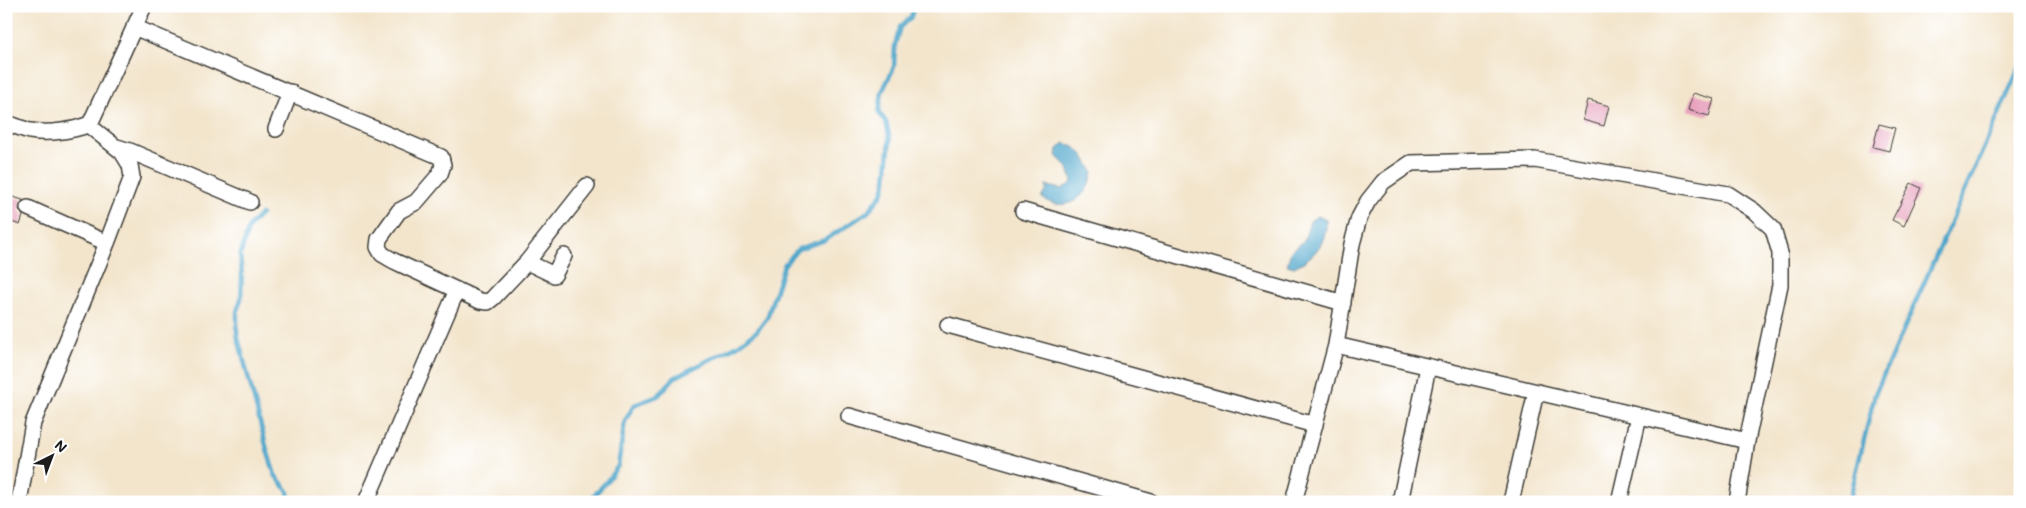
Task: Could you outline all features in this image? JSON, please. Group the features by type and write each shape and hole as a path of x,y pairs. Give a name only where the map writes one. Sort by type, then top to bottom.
{"street":[{"path":"6,123 30,131 50,132 78,129 90,124 144,6"},
{"path":"134,27 441,157 440,174 416,202 399,211 379,239 378,247 382,254 394,262 480,301 488,302 527,262 587,186"},
{"path":"276,129 290,92"},
{"path":"19,502 33,423 132,177 127,159 116,147 92,128 90,124"},
{"path":"116,147 130,151 250,202"},
{"path":"1294,502 1336,345 1352,244 1359,218 1368,201 1383,182 1411,163 1535,160 1728,194 1754,211 1773,229 1780,253 1780,286 1747,441 1737,502"},
{"path":"28,208 107,243"},
{"path":"1023,211 1343,303"},
{"path":"527,262 554,275 564,256"},
{"path":"366,502 457,290"},
{"path":"948,325 1315,425"},
{"path":"1336,345 1747,441"},
{"path":"1400,502 1428,367"},
{"path":"1511,502 1536,392"},
{"path":"849,416 1151,502"},
{"path":"1620,502 1639,416"}],"water":[{"path":"1064,143 1074,147 1082,154 1093,172 1087,189 1081,196 1068,204 1060,205 1042,198 1047,190 1046,185 1060,189 1072,182 1068,168 1057,157 1058,149"},
{"path":"1318,216 1326,220 1325,235 1322,242 1308,259 1294,267 1287,265 1291,251 1304,241 1310,221"}],"building":[{"path":"1693,93 1714,99 1709,116 1688,110"},
{"path":"1588,100 1609,106 1604,126 1583,120"},
{"path":"1879,124 1895,128 1889,151 1873,147"},
{"path":"1911,183 1921,188 1904,226 1892,220"},
{"path":"6,195 23,200 19,209 23,216 20,225 6,220"}],"waterway":[{"path":"588,502 618,466 625,421 634,405 658,396 674,378 738,345 757,331 767,318 784,265 798,249 825,240 868,212 882,194 886,181 890,139 886,122 879,113 882,92 894,67 895,45 900,27 911,17 914,6"},
{"path":"1849,502 1875,394 2020,66"},
{"path":"261,214 249,227 240,256 242,274 241,299 237,311 237,334 268,453 275,475 288,491 289,502"}]}
